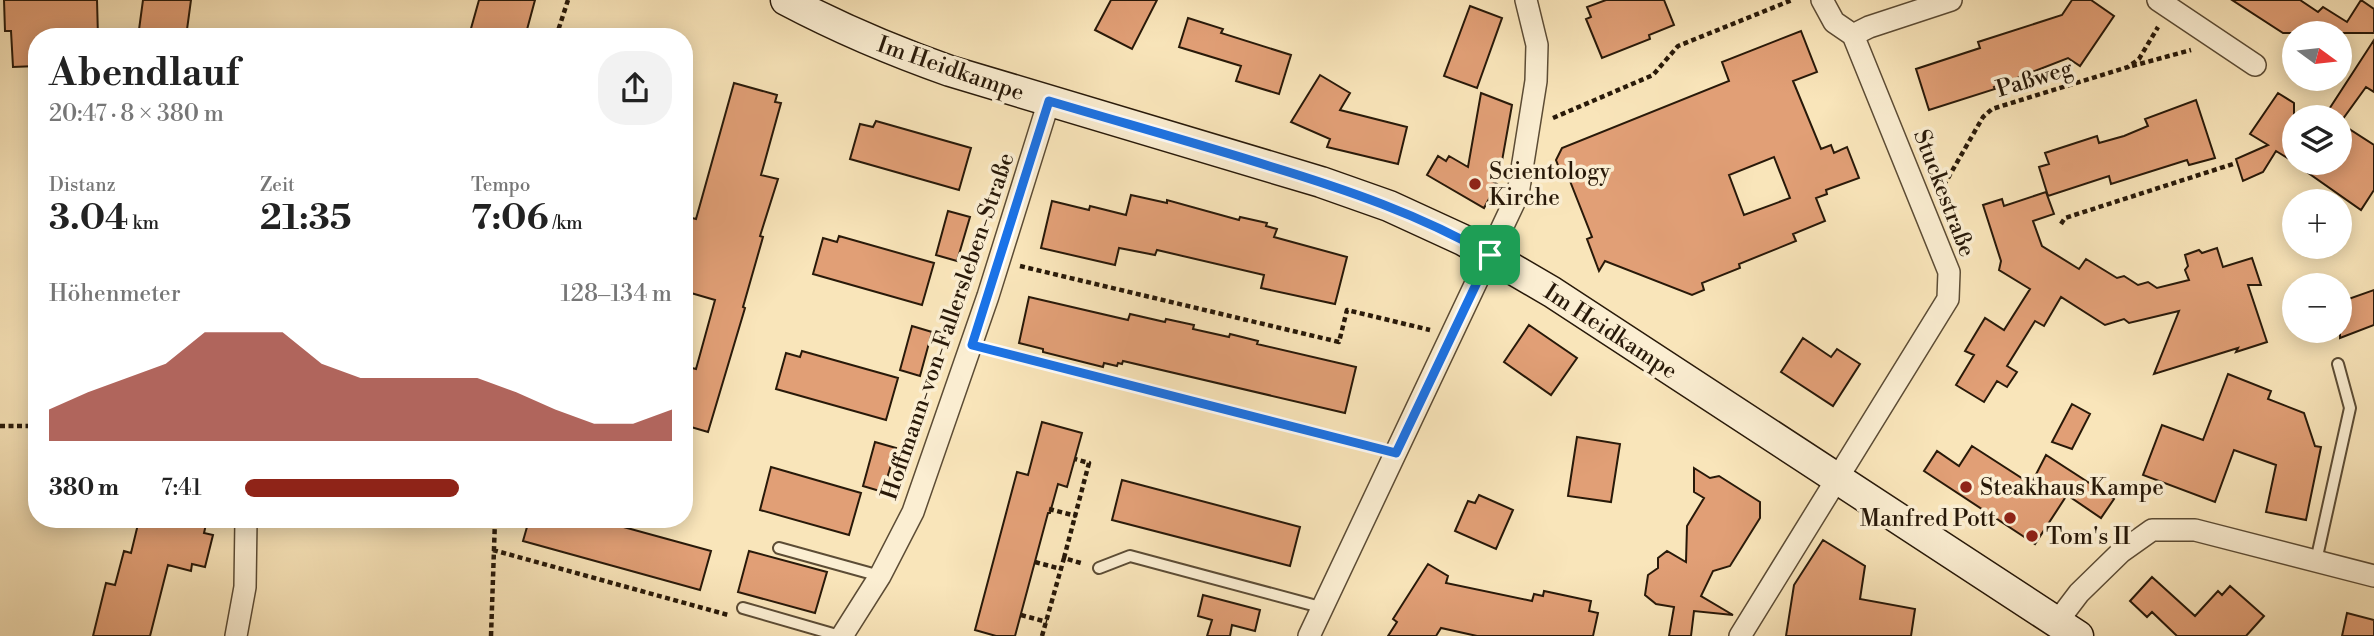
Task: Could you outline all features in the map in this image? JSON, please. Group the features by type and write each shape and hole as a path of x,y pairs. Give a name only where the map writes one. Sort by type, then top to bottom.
{"street":[{"name":"Im Heidkampe","path":"786,0 900,54 1321,182 1420,220 1490,255 1552,292 2067,629"},
{"path":"1309,636 1518,194 1536,81 1537,46 1526,0"},
{"name":"Stuckestraße","path":"1740,636 1948,299 1950,272 1853,34 1834,23 1822,0"},
{"path":"1853,34 1951,0"},
{"path":"2164,4 2255,65"},
{"name":"Hoffmann-von-Fallersleben-Straße","path":"841,636 880,576 913,512 972,345 1049,101"},
{"path":"236,636 245,587 246,528"},
{"path":"2067,629 2079,593 2121,552 2152,530 2195,530 2374,576"}],"lane":[{"path":"2316,561 2350,408 2338,364"},
{"path":"779,548 880,576"},
{"path":"1099,568 1130,556 1324,608"},
{"path":"743,608 841,636"}],"path":[{"path":"559,28 568,0"},
{"path":"1529,127 1653,75 1678,46 1792,0"},
{"path":"2128,67 2138,59 2164,4"},
{"name":"Paßweg","path":"1919,198 1944,185 1983,117 1992,109 2189,49 2199,56"},
{"path":"2061,224 2065,218 2234,164"},
{"path":"999,261 1339,342 1347,310 1451,335"},
{"path":"972,345 1396,453"},
{"path":"0,426 28,426"},
{"path":"1042,636 1089,463 1074,459"},
{"path":"1049,509 1076,516"},
{"path":"491,636 494,528"},
{"path":"493,550 730,615 743,608"},
{"path":"1064,558 1099,568"},
{"path":"1035,562 1062,569"},
{"path":"1021,615 1046,622"}],"building":[{"path":"4,0 97,0 98,28 28,28 28,66 13,67 11,31 5,31"},
{"path":"143,0 191,0 187,28 139,28"},
{"path":"479,0 535,0 527,28 471,28"},
{"path":"1111,0 1157,0 1132,49 1095,30"},
{"path":"1606,0 1664,0 1674,25 1649,35 1650,39 1602,58 1586,19 1591,17 1587,7"},
{"path":"2072,0 2091,0 2114,16 2080,66 2068,58 1994,87 1995,89 1929,110 1916,69 1980,48 1978,42 2062,15"},
{"path":"2232,0 2300,0 2318,12 2323,7 2345,21 2282,21 2282,32"},
{"path":"2361,0 2374,9 2374,33 2352,33 2352,21 2348,21"},
{"path":"1470,6 1502,18 1477,88 1444,76"},
{"path":"1188,18 1223,29 1221,33 1291,55 1279,94 1236,81 1241,66 1179,47"},
{"path":"1801,31 1817,72 1793,81 1821,149 1831,145 1834,153 1847,147 1859,178 1826,190 1827,194 1816,198 1825,221 1793,234 1796,241 1739,264 1740,268 1702,283 1704,290 1692,295 1605,261 1599,271 1587,239 1592,237 1568,176 1563,178 1556,160 1562,148 1729,81 1722,62","holes":["1774,157 1790,198 1744,215 1729,175"]},
{"path":"2374,40 2374,92 2366,87 2352,106 2332,105 2341,91 2352,91 2352,74"},
{"path":"1320,75 1350,93 1340,110 1407,127 1398,164 1327,147 1330,139 1291,122"},
{"path":"734,83 777,95 775,102 781,103 761,175 778,179 760,236 763,237 743,307 745,308 708,432 693,428 693,368 696,369 715,300 693,294 693,218 696,219"},
{"path":"1481,93 1512,105 1502,161 1491,180 1497,184 1484,208 1427,175 1438,156 1446,161 1449,156 1468,167"},
{"path":"2278,93 2294,103 2282,105 2282,155 2276,151 2263,172 2243,181 2236,159 2268,145 2250,134"},
{"path":"2196,100 2215,158 2189,165 2187,160 2111,184 2109,176 2048,196 2039,167 2049,164 2045,153 2097,136 2099,143 2124,136 2148,126 2145,119"},
{"path":"876,121 971,148 959,190 850,159 860,124 873,127"},
{"path":"2352,131 2374,145 2374,190 2361,210 2352,204 2352,189 2331,189 2311,175 2352,175"},
{"path":"2046,192 2054,214 2033,221 2042,246 2079,269 2086,259 2117,278 2124,276 2138,285 2148,282 2157,288 2189,280 2185,270 2188,266 2185,255 2199,250 2202,253 2217,248 2223,267 2252,258 2261,285 2248,285 2267,342 2236,352 2238,348 2154,374 2179,311 2129,323 2124,319 2105,325 2061,297 2044,326 2035,321 2007,366 2017,372 2007,387 1997,381 1984,402 1956,385 1974,355 1965,351 1985,318 2004,330 2030,289 1999,270 2001,261 1983,205 2002,199 2004,206"},
{"path":"1131,195 1167,203 1167,200 1239,220 1240,217 1267,223 1266,226 1277,229 1274,237 1347,257 1335,304 1261,288 1264,275 1157,250 1155,255 1119,248 1115,265 1041,248 1052,201 1089,210 1090,206 1126,215"},
{"path":"948,211 970,217 957,261 936,255"},
{"path":"839,236 934,263 922,305 813,274 823,238 837,242"},
{"path":"2374,290 2374,325 2352,333 2352,298"},
{"path":"1029,297 1128,320 1130,314 1165,322 1166,319 1194,325 1193,329 1229,337 1230,334 1258,341 1257,344 1356,367 1345,413 1123,361 1117,366 1104,363 1103,367 1043,352 1043,349 1019,343"},
{"path":"1529,325 1577,358 1551,395 1504,362"},
{"path":"912,326 932,332 920,376 900,370"},
{"path":"1803,338 1831,357 1837,349 1860,364 1833,406 1781,372"},
{"path":"802,351 898,378 886,420 776,389 786,353 800,357"},
{"path":"2228,374 2271,391 2268,399 2304,413 2315,446 2321,447 2306,520 2266,512 2276,465 2234,450 2215,502 2143,475 2162,425 2203,440"},
{"path":"2072,404 2090,414 2072,449 2052,442"},
{"path":"1042,422 1082,433 1067,487 1058,484 1048,513 1015,636 996,636 975,630 1017,472 1028,475"},
{"path":"1577,437 1620,444 1611,502 1568,496"},
{"path":"875,442 896,448 883,492 863,486"},
{"path":"1972,446 2031,484 2046,455 2114,499 2101,518 2067,495 2035,544 1924,471 1937,451 1959,466"},
{"path":"771,467 861,493 849,535 760,510"},
{"path":"1694,468 1710,478 1719,476 1760,502 1760,518 1730,566 1713,571 1701,596 1733,615 1694,611 1691,636 1669,636 1674,607 1656,604 1645,595 1648,575 1658,568 1658,558 1667,551 1686,562 1687,526 1704,498 1694,492"},
{"path":"1122,480 1300,527 1290,566 1112,520"},
{"path":"1479,495 1513,510 1496,549 1455,531 1468,501 1475,503"},
{"path":"137,528 205,528 204,533 213,535 205,567 192,564 191,571 168,565 150,636 93,636 106,583 115,585 124,551 131,553"},
{"path":"527,528 627,528 711,551 700,590 523,541"},
{"path":"1823,540 1865,566 1860,599 1915,609 1911,636 1786,636 1794,585"},
{"path":"749,551 827,572 815,613 738,592"},
{"path":"1428,564 1448,576 1446,583 1532,601 1534,594 1543,596 1544,591 1591,601 1589,611 1598,613 1593,636 1477,636 1441,628 1436,636 1388,636 1397,622 1393,619"},
{"path":"2152,577 2195,616 2218,591 2222,595 2230,586 2264,616 2246,636 2177,636 2152,612 2147,617 2130,601"},
{"path":"1203,595 1260,610 1255,631 1232,625 1230,636 1207,636 1212,620 1198,616"},
{"path":"2347,613 2374,620 2374,636 2342,636"}],"place":[{"name":"Scientology Kirche","path":"1475,184"},
{"name":"Steakhaus Kampe","path":"1966,487"},
{"name":"Manfred Pott","path":"2010,518"},
{"name":"Tom's II","path":"2032,536"}],"route":[{"path":"1049,101 1321,182 1389,206 1490,255 1396,453 972,345 1049,101"}]}
